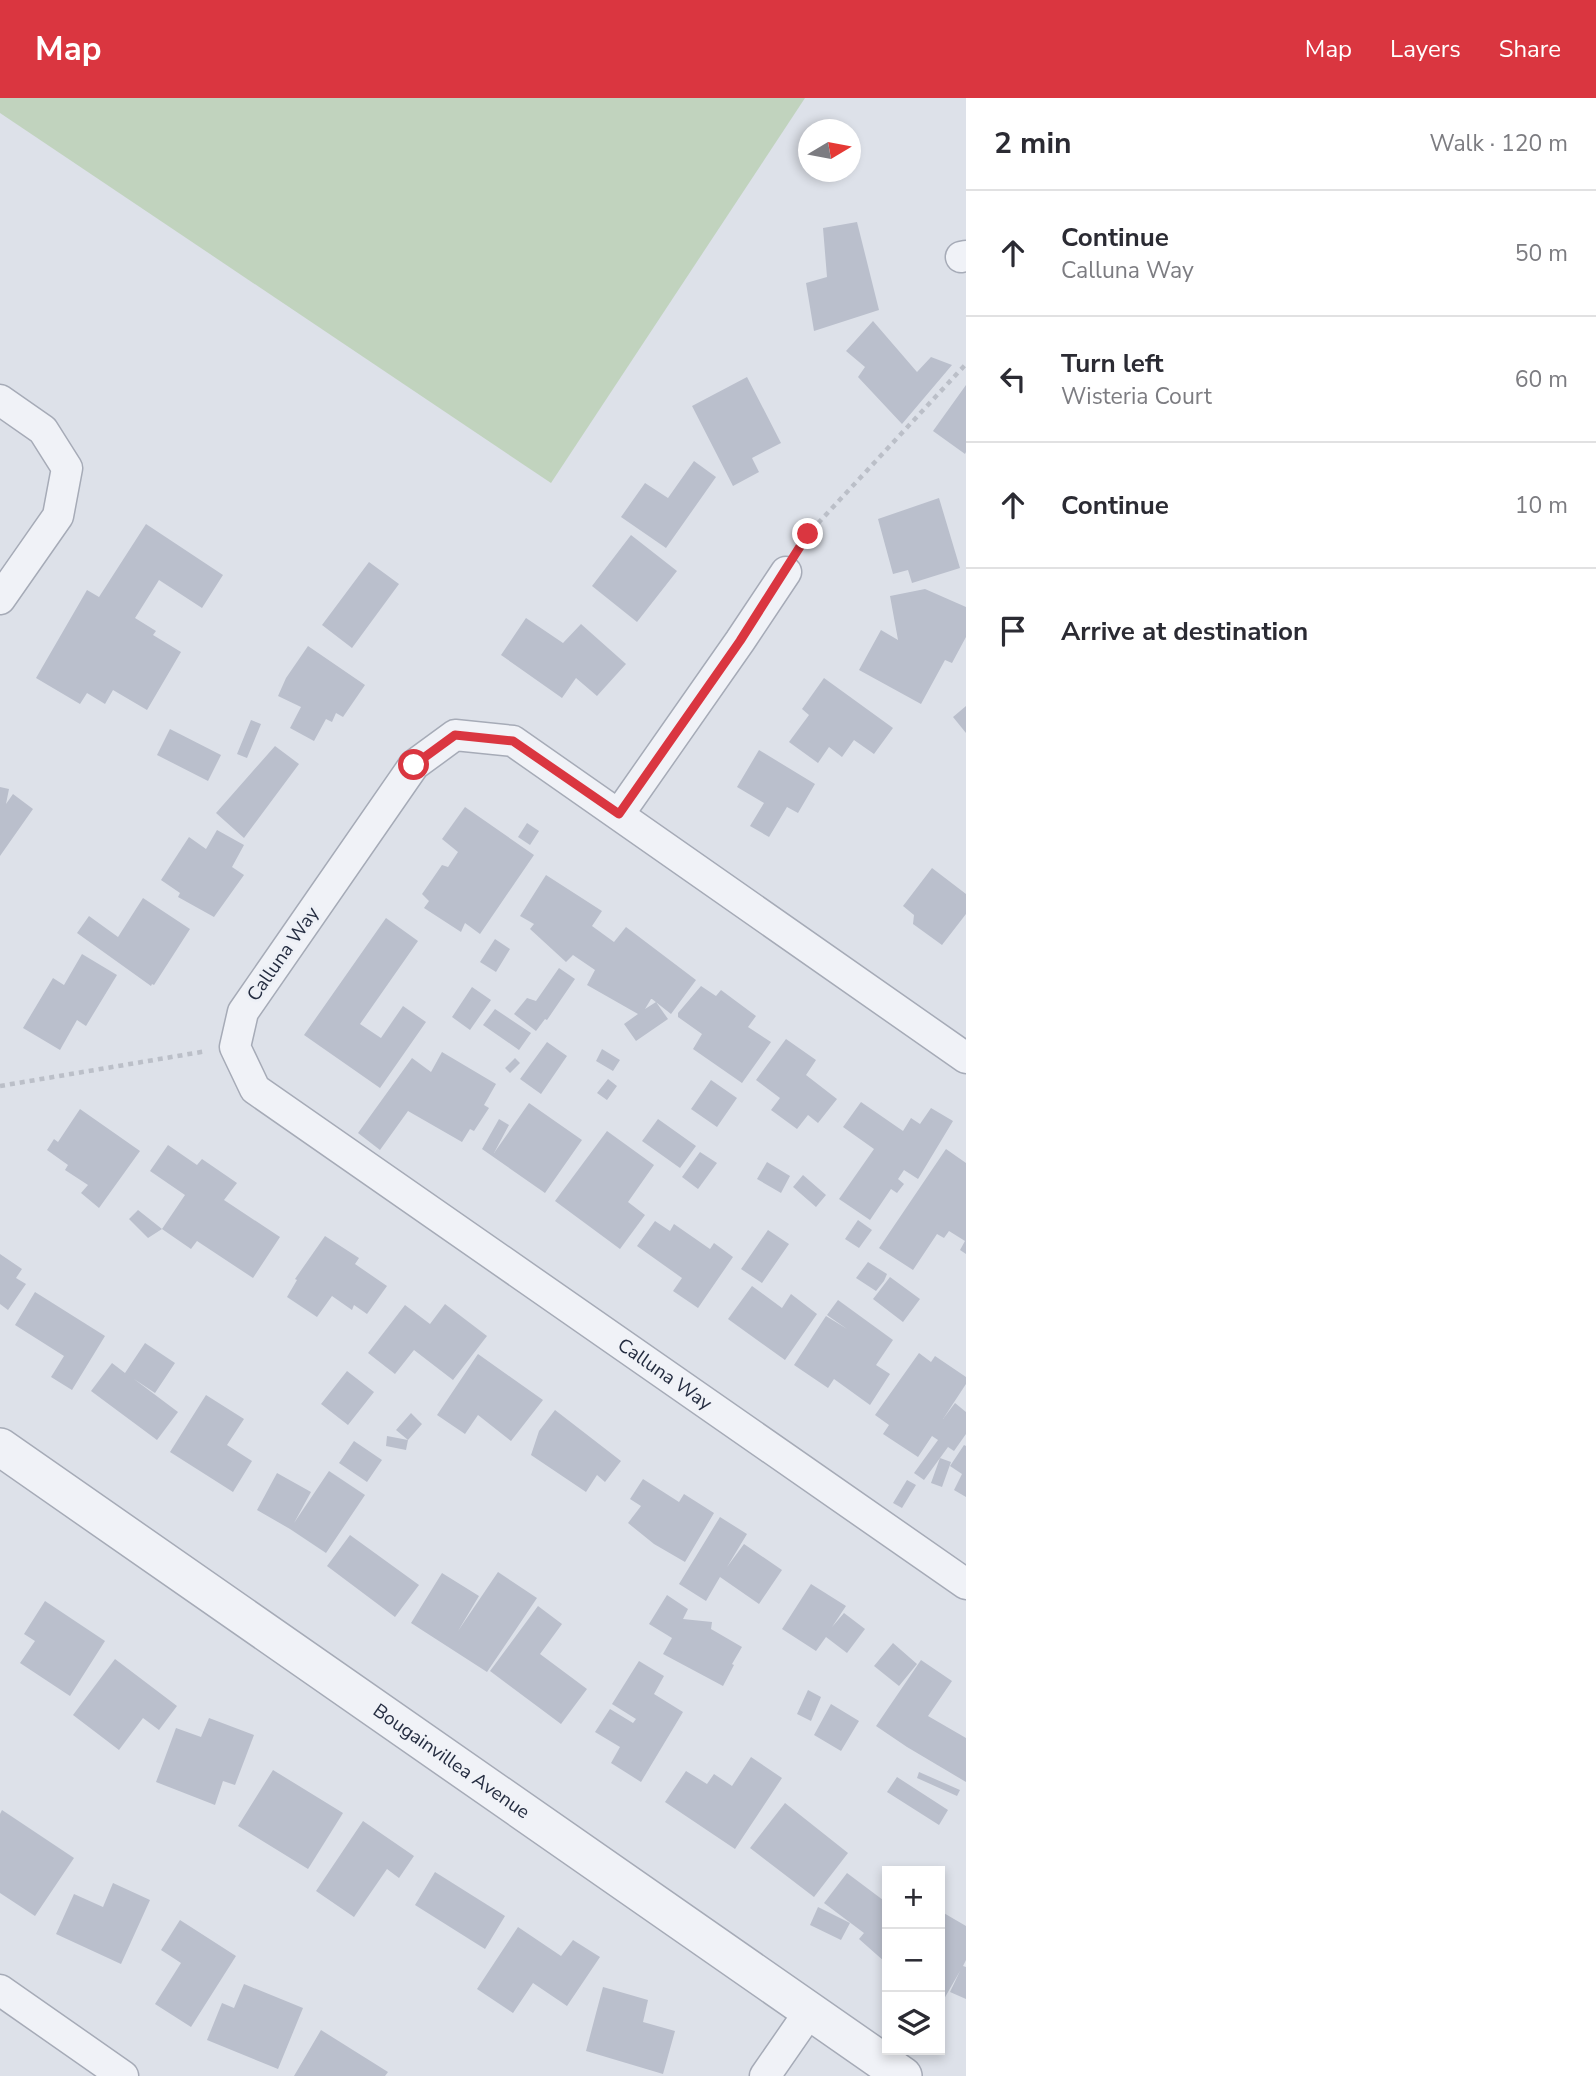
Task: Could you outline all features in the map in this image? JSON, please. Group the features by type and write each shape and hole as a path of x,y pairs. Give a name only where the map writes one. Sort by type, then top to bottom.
{"street":[{"path":"0,400 43,430 67,468 58,516 0,599"},
{"path":"619,814 786,572"},
{"name":"Calluna Way","path":"966,1058 513,741 455,735 414,765 243,1012 235,1047 256,1089 966,1584"},
{"name":"Bougainvillea Avenue","path":"0,1447 903,2076"},
{"path":"0,1990 124,2076"},
{"path":"765,2076 810,2011"}],"path":[{"path":"786,572 808,534 966,364"},
{"path":"0,1086 235,1047"}],"green space":[{"path":"0,98 805,98 551,483 0,113"}],"building":[{"path":"857,222 879,310 814,331 806,283 827,277 823,228"},
{"path":"873,321 917,372 931,357 952,365 902,424 858,377 865,367 846,351"},
{"path":"747,377 781,443 752,458 759,472 733,486 692,406"},
{"path":"966,385 966,452 965,454 933,431"},
{"path":"694,461 716,477 666,548 621,517 645,483 668,498"},
{"path":"939,498 960,568 912,583 908,570 893,574 878,519"},
{"path":"146,524 223,575 202,608 159,580 135,618 156,631 153,635 181,652 147,710 113,690 105,704 87,693 80,704 36,678 87,590 99,597"},
{"path":"631,535 677,571 637,622 592,586"},
{"path":"369,562 399,584 352,648 322,625"},
{"path":"925,589 966,607 966,637 952,663 945,660 921,704 859,670 881,630 898,640 890,596"},
{"path":"526,618 563,643 581,624 626,664 597,696 576,678 562,698 501,655"},
{"path":"308,646 365,685 343,717 336,713 332,722 326,719 314,741 290,728 301,707 278,696 286,678"},
{"path":"824,678 893,728 874,754 854,740 842,757 829,747 818,763 789,742 809,715 802,709"},
{"path":"966,706 966,733 953,717"},
{"path":"251,720 261,724 247,758 237,754"},
{"path":"170,729 221,755 208,781 157,755"},
{"path":"275,746 299,764 244,838 216,813"},
{"path":"759,750 815,784 798,813 787,807 769,837 750,826 764,803 737,787"},
{"path":"0,787 9,789 6,804 13,794 33,809 0,856"},
{"path":"465,807 534,855 480,934 465,923 461,932 424,908 429,901 422,894 442,865 448,867 458,852 442,839"},
{"path":"527,823 539,831 530,845 518,837"},
{"path":"217,830 244,845 232,867 244,875 214,917 178,897 180,893 161,880 189,837 206,849"},
{"path":"932,868 966,894 966,914 942,945 913,924 914,915 903,906"},
{"path":"546,875 602,911 592,926 614,942 626,927 696,980 671,1014 656,1002 668,1019 636,1041 624,1024 638,1014 587,985 595,970 573,955 566,962 530,929 534,924 520,916","holes":["651,999 656,1002 645,1009"]},
{"path":"143,898 190,929 151,986 77,933 89,916 118,937"},
{"path":"386,918 418,941 360,1024 381,1038 403,1006 426,1022 380,1088 304,1035"},
{"path":"495,939 510,949 496,972 480,962"},
{"path":"82,954 117,975 86,1026 77,1020 60,1050 23,1028 53,978 64,985"},
{"path":"559,968 575,979 547,1020 545,1019 536,1031 514,1014 527,998 536,1001"},
{"path":"701,986 716,996 721,990 756,1016 748,1027 771,1042 742,1083 693,1049 702,1034 678,1017 678,1013"},
{"path":"472,987 491,1000 470,1030 452,1017"},
{"path":"495,1009 531,1033 519,1050 483,1025"},
{"path":"786,1039 816,1060 806,1075 837,1099 818,1123 808,1115 797,1129 771,1110 780,1098 756,1080"},
{"path":"547,1042 567,1056 541,1094 520,1079"},
{"path":"602,1049 620,1060 613,1071 596,1061"},
{"path":"442,1052 496,1084 484,1105 489,1108 474,1131 470,1129 462,1142 408,1111 380,1150 358,1133 412,1058 431,1072"},
{"path":"515,1058 520,1063 510,1073 505,1068"},
{"path":"608,1079 617,1086 607,1100 597,1093"},
{"path":"711,1080 737,1098 717,1127 691,1109"},
{"path":"861,1102 903,1131 911,1118 920,1124 931,1108 953,1121 918,1179 904,1170 898,1179 904,1184 897,1193 891,1189 870,1220 839,1199 874,1149 843,1127"},
{"path":"529,1103 582,1140 545,1193 482,1149 499,1119 509,1125 494,1153"},
{"path":"80,1109 140,1151 99,1208 81,1193 88,1185 65,1170 68,1165 47,1150 54,1139 58,1142"},
{"path":"658,1119 696,1146 680,1168 642,1141"},
{"path":"607,1131 654,1165 628,1202 645,1215 620,1249 555,1201"},
{"path":"168,1145 197,1165 202,1159 237,1183 224,1200 280,1237 253,1278 197,1241 191,1249 162,1229 185,1195 150,1171"},
{"path":"946,1149 966,1163 966,1254 960,1250 965,1241 949,1231 944,1238 937,1234 913,1270 879,1248"},
{"path":"700,1152 717,1163 698,1189 682,1177"},
{"path":"767,1162 790,1176 781,1193 757,1179"},
{"path":"803,1175 826,1195 816,1207 793,1187"},
{"path":"138,1210 162,1229 148,1238 129,1219"},
{"path":"858,1220 872,1230 859,1248 845,1239"},
{"path":"655,1221 670,1231 674,1224 710,1249 714,1243 733,1257 698,1308 673,1291 682,1278 637,1246"},
{"path":"768,1230 789,1244 762,1283 741,1269"},
{"path":"325,1236 359,1258 355,1264 387,1286 367,1314 354,1305 352,1310 332,1296 317,1317 287,1297 297,1280 295,1279"},
{"path":"0,1254 22,1269 16,1278 26,1284 8,1310 0,1304"},
{"path":"868,1262 887,1274 876,1291 856,1278"},
{"path":"890,1277 920,1299 903,1322 873,1299"},
{"path":"752,1286 782,1308 791,1294 817,1314 785,1360 728,1319"},
{"path":"35,1292 105,1336 72,1390 51,1377 64,1356 15,1325"},
{"path":"838,1300 893,1340 876,1365 890,1374 870,1405 834,1379 828,1388 794,1365 826,1316 847,1329 827,1315"},
{"path":"445,1304 487,1336 453,1380 414,1350 395,1374 368,1353 405,1305 430,1324"},
{"path":"145,1343 175,1363 155,1393 134,1379 178,1412 157,1440 91,1391 112,1363 125,1373"},
{"path":"919,1353 931,1362 935,1356 966,1377 966,1384 943,1419 955,1403 966,1412 966,1434 954,1451 948,1447 924,1480 914,1473 938,1440 932,1436 918,1457 883,1434 889,1425 875,1415"},
{"path":"478,1354 543,1400 511,1441 478,1415 465,1434 437,1415"},
{"path":"347,1371 374,1392 348,1425 321,1404"},
{"path":"206,1395 244,1419 227,1445 252,1461 233,1492 170,1452"},
{"path":"555,1410 621,1461 605,1482 597,1475 586,1492 531,1455 539,1431"},
{"path":"411,1413 422,1424 408,1440 396,1430"},
{"path":"387,1436 408,1440 406,1450 386,1446"},
{"path":"354,1441 382,1460 367,1482 339,1463"},
{"path":"964,1445 966,1497 954,1490 962,1474 950,1466"},
{"path":"940,1458 951,1462 942,1487 931,1483"},
{"path":"329,1471 365,1495 326,1553 257,1510 277,1473 311,1492 294,1523"},
{"path":"643,1479 679,1502 684,1494 714,1513 685,1562 654,1544 628,1523 641,1506 630,1499"},
{"path":"907,1480 916,1485 902,1508 893,1503"},
{"path":"720,1517 747,1534 727,1567 744,1544 782,1570 759,1604 720,1577 706,1601 679,1584"},
{"path":"350,1535 419,1585 395,1617 327,1566"},
{"path":"498,1572 537,1598 487,1672 411,1623 442,1573 479,1596 458,1631"},
{"path":"811,1584 846,1606 832,1627 844,1613 865,1629 847,1653 826,1637 816,1651 782,1629"},
{"path":"667,1595 688,1609 683,1619 712,1622 711,1629 742,1647 723,1686 663,1654 672,1638 649,1624"},
{"path":"45,1601 105,1641 70,1696 20,1663 35,1641 24,1634"},
{"path":"538,1606 562,1624 540,1654 587,1689 561,1724 490,1671"},
{"path":"893,1643 917,1664 899,1686 874,1666"},
{"path":"115,1659 177,1706 159,1730 143,1718 119,1750 73,1715"},
{"path":"921,1660 952,1681 928,1716 966,1738 966,1782 876,1726"},
{"path":"639,1661 664,1676 654,1694 683,1712 641,1782 611,1763 620,1747 595,1732 610,1709 633,1723 636,1719 612,1704"},
{"path":"808,1690 821,1697 811,1721 797,1714"},
{"path":"831,1704 859,1721 841,1751 814,1735"},
{"path":"209,1718 254,1735 235,1785 223,1781 215,1805 156,1782 176,1728 201,1737"},
{"path":"751,1757 782,1778 735,1849 665,1802 686,1771 707,1784 714,1774 732,1786"},
{"path":"273,1770 343,1813 308,1869 238,1826"},
{"path":"919,1772 960,1790 957,1796 917,1778"},
{"path":"897,1777 948,1810 939,1825 887,1792"},
{"path":"785,1803 848,1853 814,1897 750,1848"},
{"path":"2,1810 74,1858 35,1916 0,1893"},
{"path":"363,1821 414,1856 399,1878 387,1869 354,1917 316,1891"},
{"path":"435,1872 505,1916 485,1949 415,1905"},
{"path":"847,1873 882,1899 882,1959 859,1939 864,1933 824,1903"},
{"path":"113,1883 150,1900 121,1964 56,1934 74,1894 103,1907"},
{"path":"818,1907 850,1923 841,1940 810,1925"},
{"path":"945,1914 966,1926 966,1960 963,1966 966,1967 966,1999 950,1992 960,1971 945,1997"},
{"path":"180,1920 236,1956 191,2027 155,2004 181,1963 161,1950"},
{"path":"518,1927 561,1956 573,1940 600,1957 567,2006 533,1983 513,2013 477,1989"},
{"path":"244,1984 303,2008 278,2069 207,2040 222,2003 234,2008"},
{"path":"603,1987 648,2000 643,2022 675,2031 663,2074 586,2051"},
{"path":"321,2030 388,2072 385,2076 294,2076"}],"route":[{"path":"414,765 455,735 513,741 619,814 740,641 808,534"}]}
